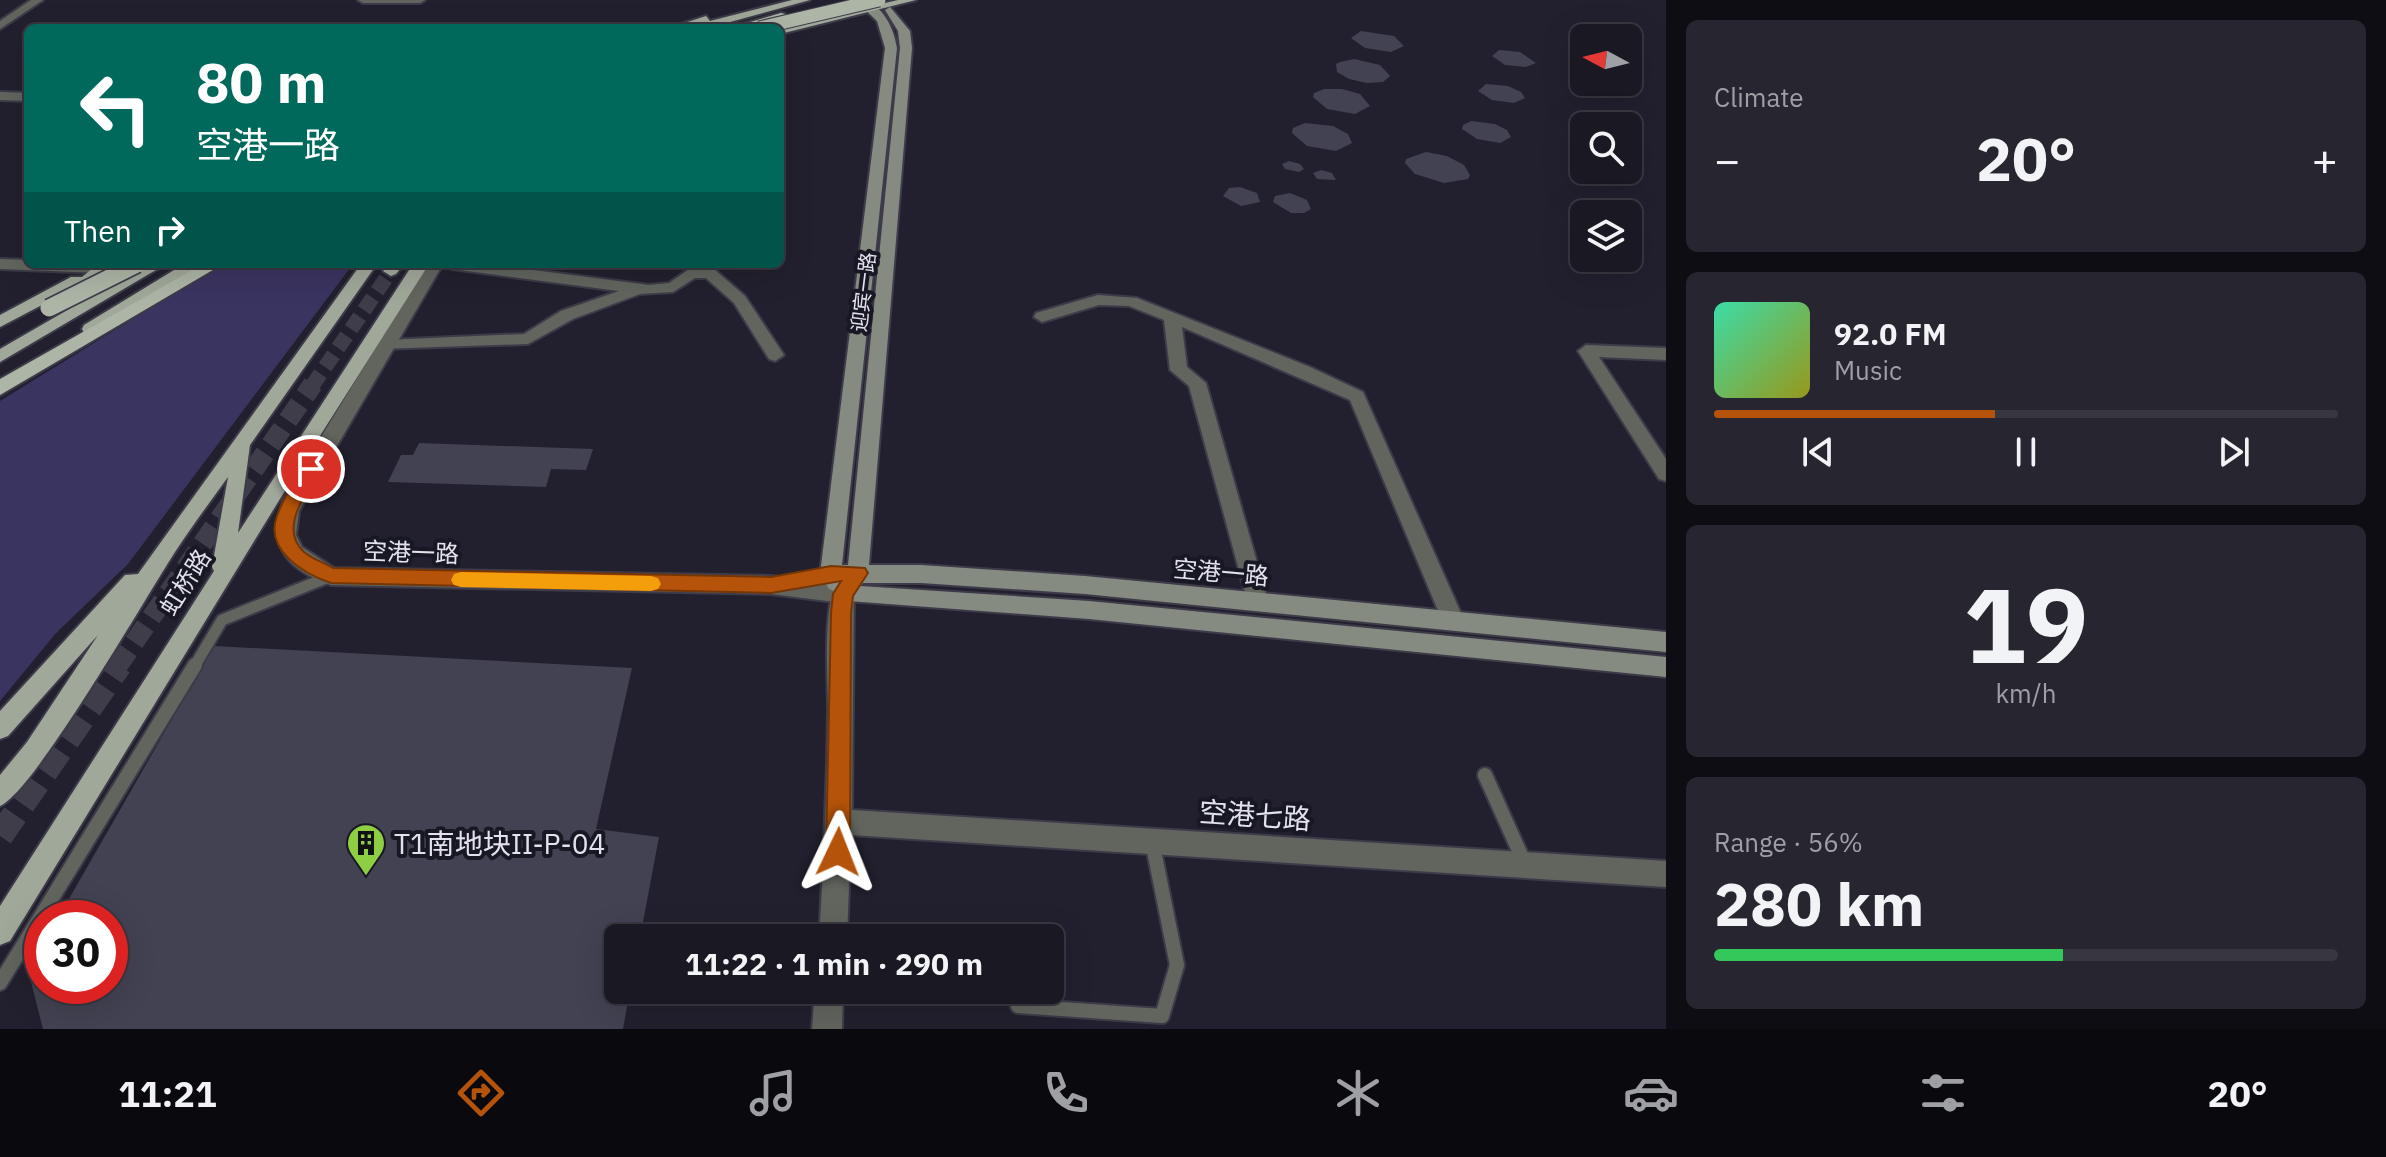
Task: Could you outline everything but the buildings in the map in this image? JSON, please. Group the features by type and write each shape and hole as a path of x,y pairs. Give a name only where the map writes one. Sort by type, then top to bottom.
{"highway":[{"path":"752,24 853,0"},
{"path":"778,24 875,3"},
{"path":"49,308 129,268"},
{"path":"0,386 202,268"}],"main road":[{"path":"691,24 784,0"},
{"path":"711,24 805,0"},
{"path":"733,24 826,0"},
{"path":"784,30 875,3 911,0"},
{"name":"迎宾一路","path":"858,573 906,48 904,31 897,17 875,3"},
{"name":"迎宾一路","path":"837,584 891,48 890,32 875,3"},
{"path":"0,322 101,268"},
{"path":"0,353 103,268"},
{"path":"0,353 151,268"},
{"name":"虹桥路","path":"0,794 36,750 169,544 366,268"},
{"name":"虹桥路","path":"0,931 418,268"},
{"path":"0,335 49,308"},
{"path":"220,579 244,442"},
{"path":"0,728 169,544"},
{"name":"空港一路","path":"837,584 858,573 987,578 1257,601 1666,642"},
{"name":"空港一路","path":"837,584 1666,667"}],"street":[{"path":"0,26 38,0"},
{"path":"363,0 420,0"},
{"path":"0,96 24,97"},
{"path":"0,264 24,264"},
{"name":"空港一路","path":"433,268 296,494 284,519 286,542 298,558 331,576 837,584"},
{"path":"485,268 637,290 673,287 691,273 710,273 734,292 754,318 775,355"},
{"path":"386,345 528,339 567,315 637,290"},
{"path":"1042,317 1098,300 1131,301 1304,371 1357,396 1453,620"},
{"path":"1172,318 1179,370 1197,383 1257,601"},
{"path":"1666,354 1586,351 1666,474"},
{"name":"迎宾一路","path":"834,924 839,822 837,584"},
{"name":"空港七路","path":"839,822 1666,874"},
{"path":"827,1029 828,1004"}],"lane":[{"path":"0,983 222,620 331,576"},
{"path":"1485,775 1525,864"},
{"path":"1018,1006 1162,1016 1177,965 1152,841"}],"shaded area":[{"path":"216,268 350,268 128,564 56,633 0,701 0,401"}],"tunnel":[{"path":"312,386 391,271"},
{"path":"117,667 313,384"},
{"path":"0,836 119,665"}],"slow traffic":[{"path":"461,580 651,584"}],"place":[{"name":"T1南地块II-P-04","path":"366,877"}],"route":[{"path":"311,469 284,519 286,542 298,558 331,576 771,585 831,574 858,573 843,594 841,613 838,852"}]}
